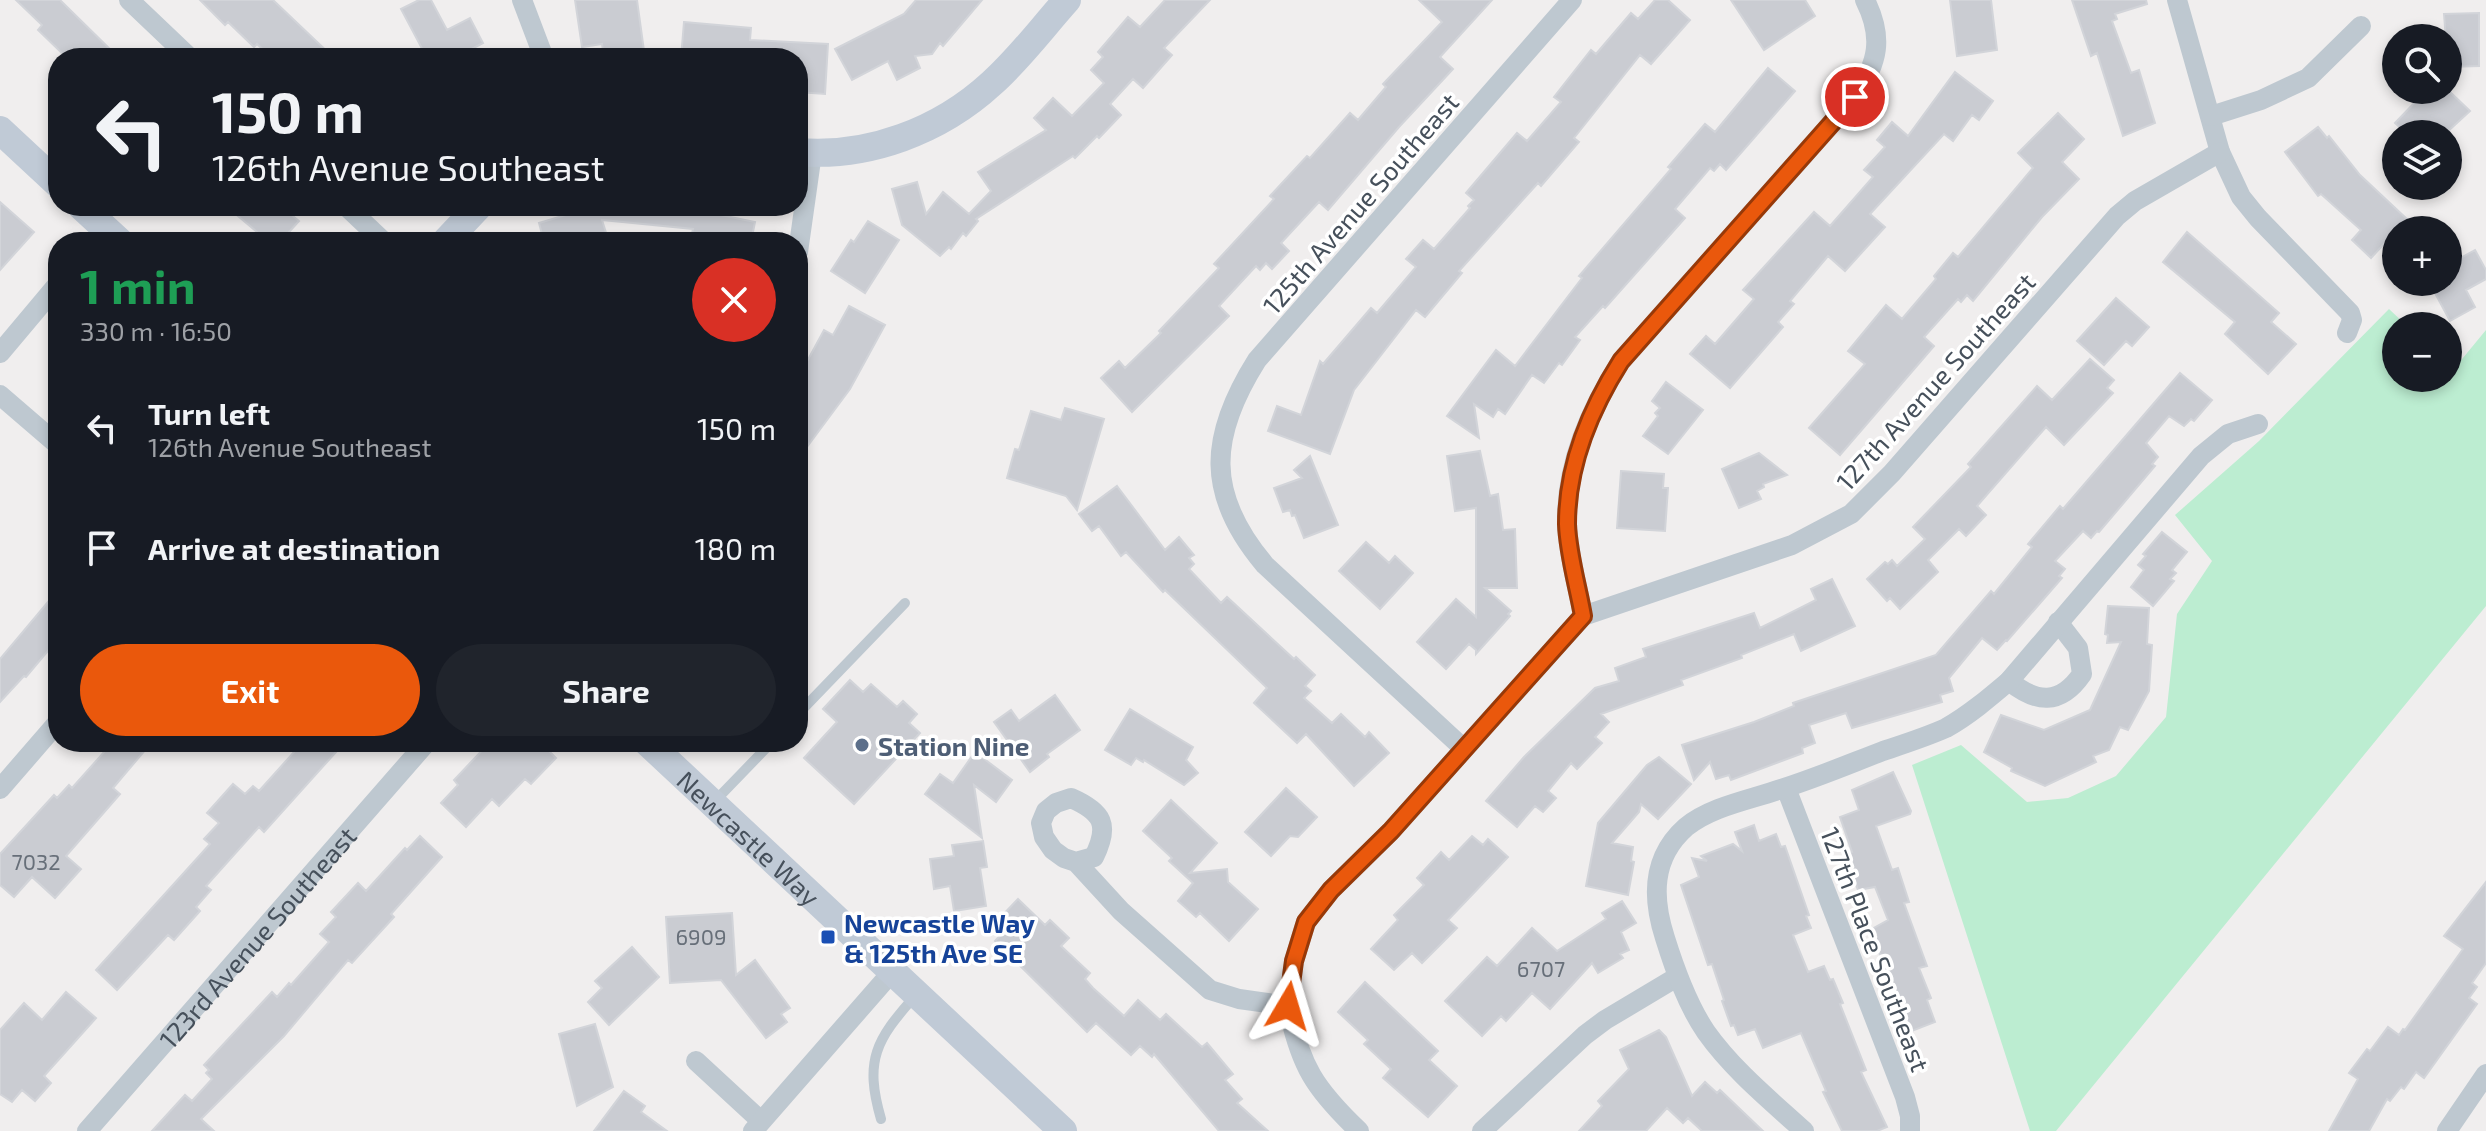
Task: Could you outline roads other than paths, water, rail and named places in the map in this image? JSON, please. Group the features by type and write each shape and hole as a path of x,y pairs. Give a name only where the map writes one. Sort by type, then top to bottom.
{"main road":[{"path":"808,152 866,149 909,136 966,105 994,82 1067,0"},
{"path":"0,130 48,175"},
{"path":"89,216 101,232"},
{"path":"454,232 470,216"},
{"name":"Newcastle Way","path":"657,752 1063,1131"}],"street":[{"path":"129,0 179,48"},
{"path":"522,0 540,48"},
{"name":"125th Avenue Southeast","path":"1463,748 1265,565 1247,543 1231,517 1224,495 1221,459 1223,428 1257,360 1572,0"},
{"path":"1583,616 1567,525 1573,467 1585,429 1604,387 1621,361 1855,97 1869,77 1877,46 1865,0"},
{"path":"2177,0 2220,152 2241,197 2350,313 2352,320 2347,333"},
{"path":"2211,116 2261,100 2308,78 2361,26"},
{"name":"127th Avenue Southeast","path":"1359,1131 1315,1083 1296,1045 1288,1006 1294,961 1306,922 1331,890 1391,831 1583,616 1792,545 1851,514 1892,473 2117,216 2135,201 2220,152"},
{"path":"357,216 373,232"},
{"path":"0,353 48,296"},
{"path":"0,395 48,436"},
{"path":"1804,1131 1739,1071 1717,1046 1704,1029 1677,977 1657,913 1655,889 1660,867 1670,846 1684,829 1703,815 1786,788 1945,728 1972,712 2009,681 2201,456 2228,434 2258,424"},
{"path":"2009,681 2025,694 2044,699 2074,686 2082,674 2078,648 2058,622"},
{"path":"0,789 48,734"},
{"name":"123rd Avenue Southeast","path":"87,1131 418,752"},
{"name":"127th Place Southeast","path":"1786,788 1905,1097 1910,1131"},
{"path":"1076,862 1121,911 1210,990 1239,999 1288,1006"},
{"path":"696,1061 757,1126 892,972"},
{"path":"1482,1131 1585,1035 1677,977"},
{"path":"2447,1131 2486,1074"}],"lane":[{"path":"808,704 905,603"},
{"path":"712,804 762,752"},
{"path":"881,1119 873,1088 874,1064 888,1026 916,994"}],"place":[{"name":"Station Nine","path":"862,745"},
{"name":"Newcastle Way & 125th Ave SE","path":"828,937"}]}
